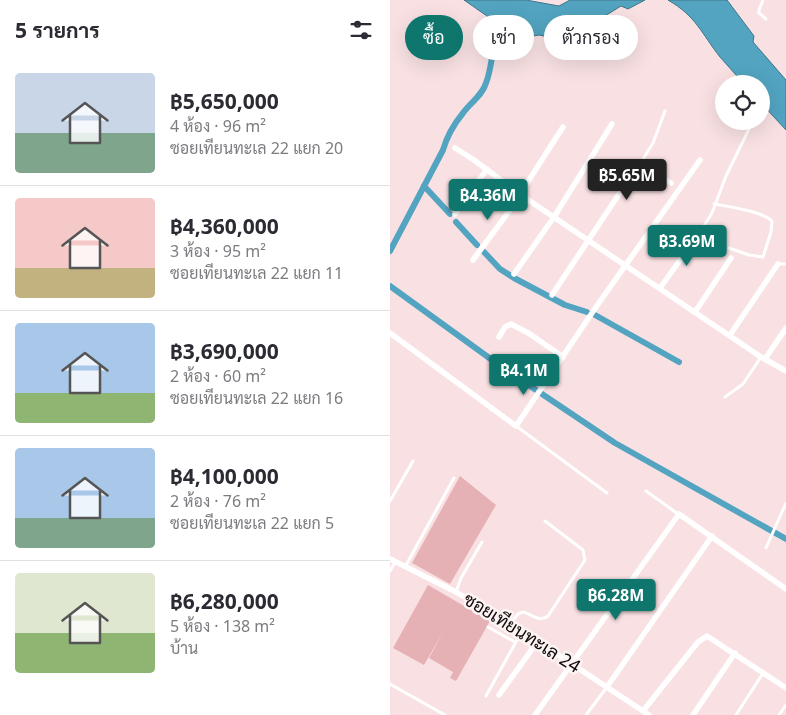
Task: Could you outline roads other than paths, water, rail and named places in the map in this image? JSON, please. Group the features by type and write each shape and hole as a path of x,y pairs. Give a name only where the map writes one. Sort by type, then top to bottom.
{"street":[{"path":"514,274 554,217 612,124"},
{"path":"473,260 520,195 563,127"},
{"path":"454,148 487,169 520,195 763,358 786,371"},
{"path":"390,333 516,426 700,160"},
{"path":"552,294 639,164 672,183"},
{"path":"455,214 487,169"},
{"path":"660,288 699,234"},
{"path":"695,312 731,258"},
{"path":"730,335 778,264"},
{"path":"499,337 505,327 511,324 563,356"},
{"path":"763,358 786,328"},
{"path":"535,715 679,514 786,589"},
{"path":"607,687 712,536"},
{"name":"ซอยเทียนทะเล 24","path":"392,561 456,592 522,631 607,687 644,714"},
{"path":"644,714 698,642 704,637 709,636 786,688"},
{"path":"499,695 538,641"},
{"path":"693,715 734,653"}],"lane":[{"path":"763,0 759,13 766,19"},
{"path":"639,164 653,143 665,111"},
{"path":"699,234 708,221 731,165 748,130"},
{"path":"714,204 756,214 772,221 771,232 763,257 749,255 730,248"},
{"path":"778,264 786,264"},
{"path":"725,397 743,384 763,358"},
{"path":"516,426 607,493"},
{"path":"390,502 413,461"},
{"path":"405,568 454,478"},
{"path":"646,491 679,514"},
{"path":"766,548 786,503"},
{"path":"510,624 518,614 523,612 538,619 545,619 585,560 583,550 545,521"},
{"path":"456,592 461,578 482,542"},
{"path":"390,570 392,561"},
{"path":"488,627 516,642"},
{"path":"486,696 522,631"},
{"path":"736,715 764,672"},
{"path":"390,684 445,715"},
{"path":"586,715 607,687"},
{"path":"779,715 786,705"}],"water":[{"path":"464,0 526,0 559,6 570,0 645,0 628,9 621,6 606,15 544,15 544,36 534,36 534,15 486,15"},
{"path":"668,0 727,0 754,36 753,42 786,80 786,130 770,113 770,75 736,75 720,57 698,26 678,6"}],"waterway":[{"path":"390,251 443,150 451,130 484,88 491,60"},
{"path":"424,186 450,214"},
{"path":"456,222 477,245"},
{"path":"484,252 500,269 514,278 565,305 587,312"},
{"path":"390,286 499,365 615,443 786,539"},
{"path":"595,315 679,362"}]}
